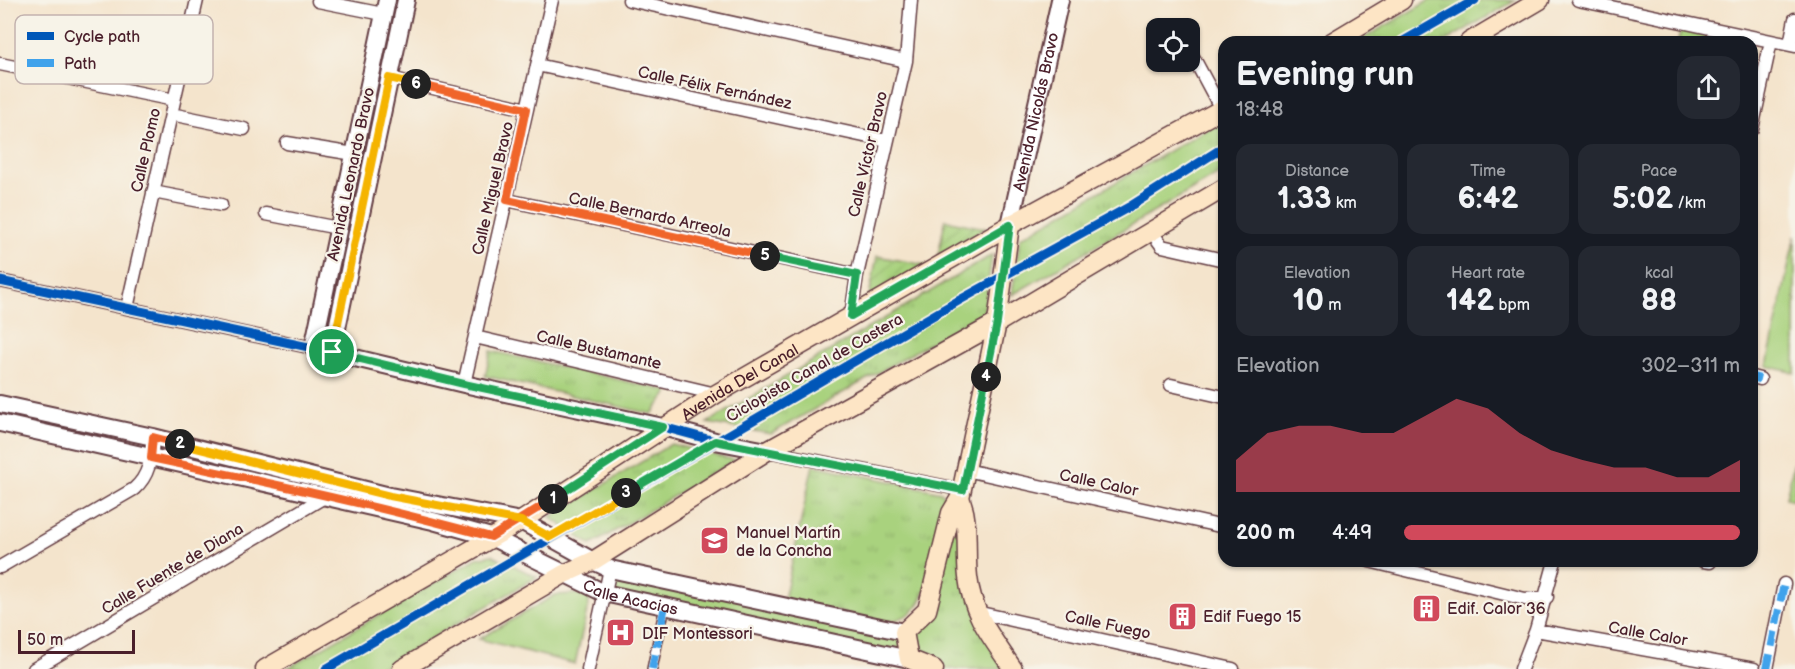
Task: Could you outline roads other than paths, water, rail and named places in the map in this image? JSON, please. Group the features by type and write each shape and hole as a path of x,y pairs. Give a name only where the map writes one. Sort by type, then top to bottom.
{"main road":[{"path":"1342,36 1402,0"},
{"path":"1479,36 1540,0"},
{"name":"Avenida Del Canal","path":"265,669 521,521 716,394 1010,225 1218,111"},
{"path":"407,668 564,574 593,561 767,451 997,323 1218,192"},
{"path":"934,669 909,659 904,632 927,610 951,513 962,494 997,323 1010,225"},
{"path":"962,494 966,511 965,544 968,580 976,612 1013,669"}],"street":[{"name":"Calle Plomo","path":"194,15 197,0"},
{"name":"Avenida Leonardo Bravo","path":"332,352 406,0"},
{"name":"Calle Miguel Bravo","path":"464,384 552,0"},
{"path":"630,0 906,61"},
{"name":"Calle Víctor Bravo","path":"851,316 857,275 906,61 911,0"},
{"name":"Avenida Nicolás Bravo","path":"1010,225 1060,0"},
{"path":"1578,0 1753,36"},
{"path":"318,1 385,7"},
{"name":"Avenida Leonardo Bravo","path":"313,348 385,7"},
{"path":"1758,37 1792,45 1795,19"},
{"path":"1758,102 1772,40"},
{"path":"0,64 15,67"},
{"name":"Calle Félix Fernández","path":"537,65 887,141"},
{"path":"1200,68 1218,99"},
{"path":"389,78 526,109"},
{"path":"97,84 174,100"},
{"name":"Calle Plomo","path":"127,308 178,84"},
{"path":"171,114 244,129"},
{"path":"287,143 354,154"},
{"path":"153,192 221,205"},
{"name":"Calle Bernardo Arreola","path":"507,200 857,275"},
{"path":"267,214 338,228"},
{"path":"1152,231 1162,246 1218,259"},
{"path":"0,281 332,352 464,384 663,427 715,441 962,494"},
{"name":"Calle Bustamante","path":"475,338 716,394"},
{"path":"1170,385 1218,396"},
{"name":"Calle Acacias","path":"0,404 153,437 390,496 521,521 610,568 904,632"},
{"name":"Calle Acacias","path":"0,423 433,521 491,537 604,593 909,659"},
{"path":"0,567 134,489 143,481 151,458 153,437"},
{"name":"Calle Calor","path":"966,470 1218,526"},
{"name":"Calle Fuente de Diana","path":"34,669 326,496"},
{"path":"1394,567 1526,599 1546,597"},
{"path":"1521,669 1536,630 1554,567"},
{"path":"588,669 610,568"},
{"path":"1767,669 1784,584"},
{"path":"652,669 665,606"},
{"name":"Calle Fuego","path":"976,612 1233,669"},
{"name":"Calle Calor","path":"1536,630 1754,669"}],"place":[{"name":"Manuel Martín de la Concha","path":"715,541"},
{"name":"Edif. Calor 36","path":"1426,608"},
{"name":"Edif Fuego 15","path":"1182,616"},
{"name":"DIF Montessori","path":"621,633"}]}
